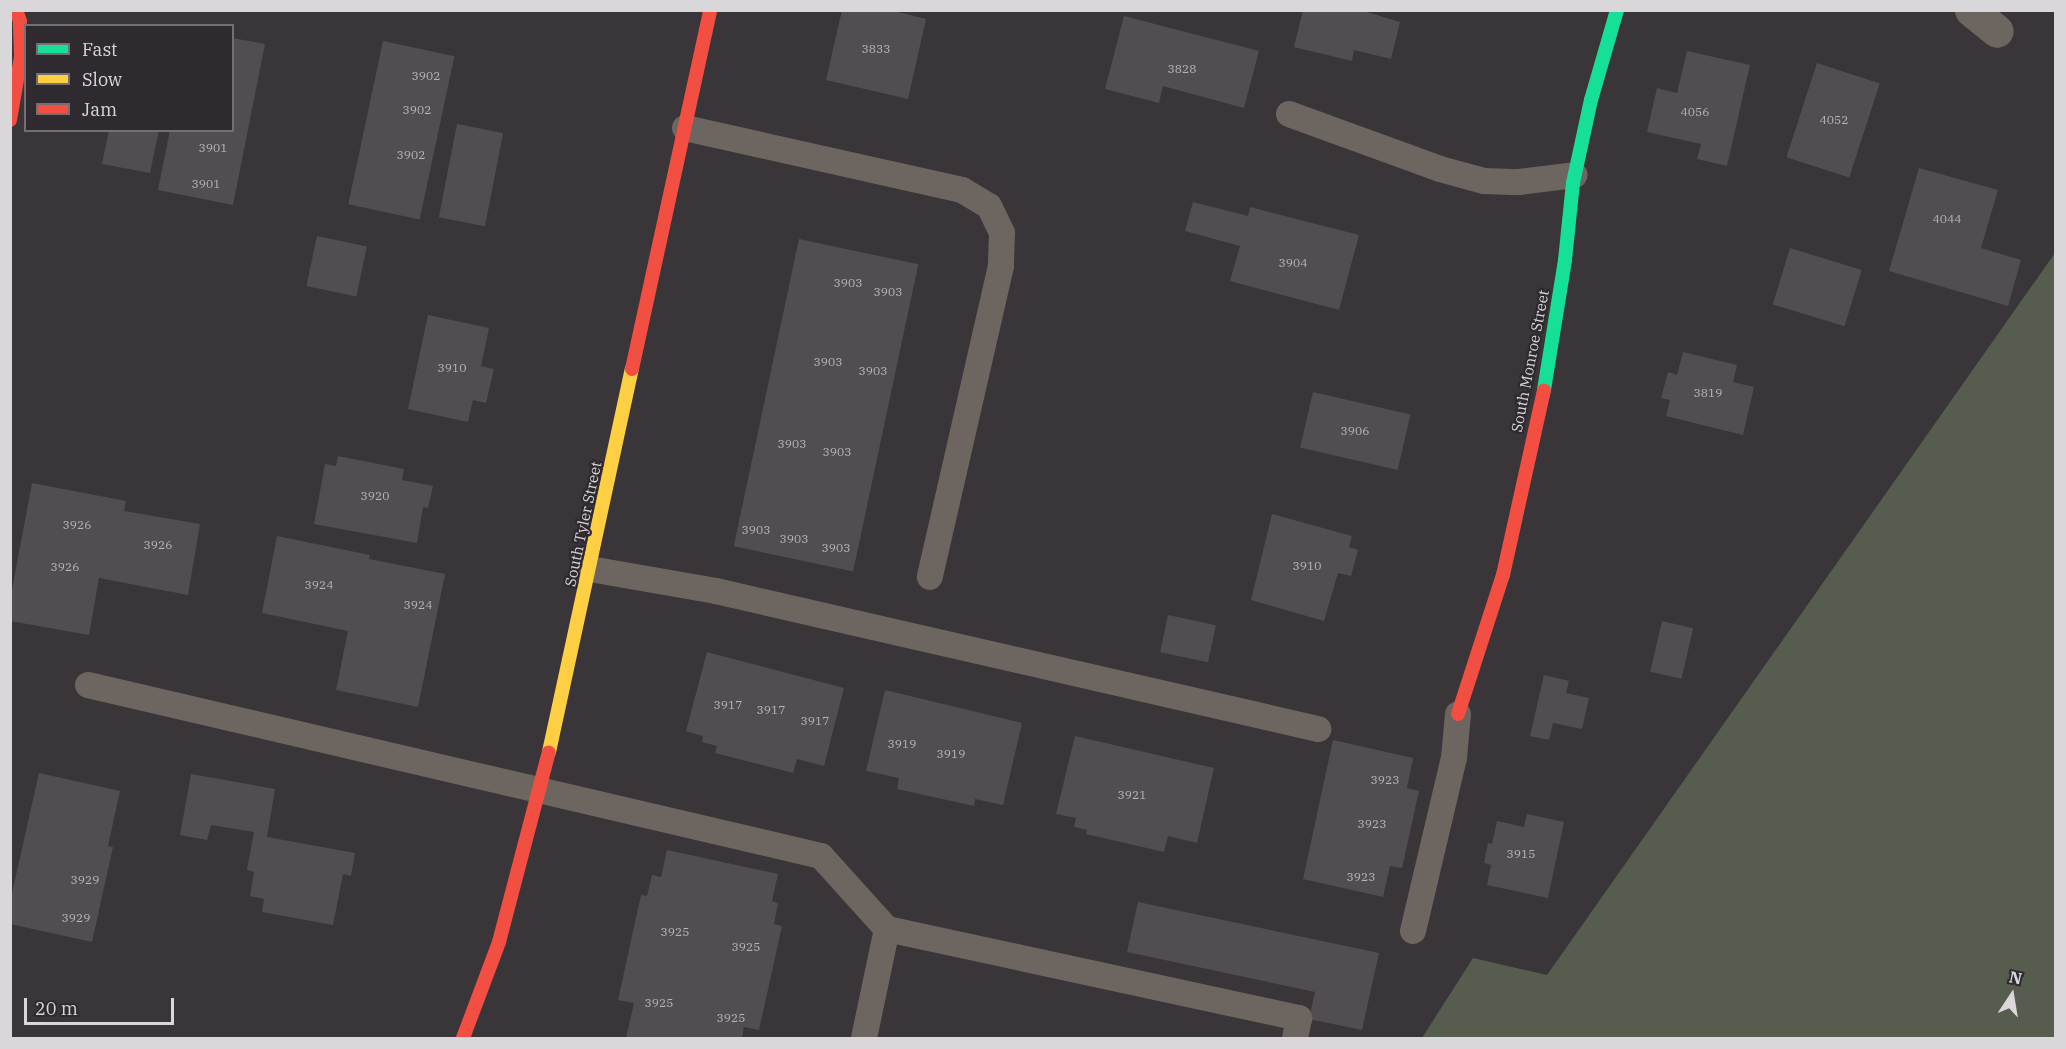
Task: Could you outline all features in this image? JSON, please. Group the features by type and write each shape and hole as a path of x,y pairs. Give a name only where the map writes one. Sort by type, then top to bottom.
{"main road":[{"path":"10,120 21,56 20,21 16,10"},
{"name":"South Tyler Street","path":"463,1038 499,942 539,790 590,569 710,10"},
{"name":"South Monroe Street","path":"1458,714 1503,575 1545,384 1565,260 1575,175 1591,100 1617,10"}],"street":[{"path":"1971,10 1997,31"}],"lane":[{"path":"1289,114 1440,169 1484,181 1519,182 1575,175"},
{"path":"685,128 962,190 989,206 1002,233 1001,266 930,577"},
{"path":"590,569 716,591 1318,729"},
{"path":"88,685 821,856 887,928 1299,1018 1295,1038"},
{"path":"1413,931 1454,758 1458,714"},
{"path":"864,1038 887,928"}],"green space":[{"path":"2055,253 2055,1038 1422,1038 1473,958 1547,975"}],"building":[{"path":"842,10 891,10 926,19 908,99 826,80"},
{"path":"1303,10 1360,10 1400,22 1391,59 1354,50 1352,61 1294,47"},
{"path":"1124,16 1259,51 1244,108 1163,86 1159,103 1105,89"},
{"path":"234,38 265,44 233,205 158,190 170,132 234,132"},
{"path":"383,41 454,56 420,220 348,204"},
{"path":"1687,51 1750,65 1727,166 1697,159 1701,144 1647,132 1657,88 1677,93"},
{"path":"1817,63 1880,83 1849,178 1786,157"},
{"path":"457,124 503,133 485,226 439,217"},
{"path":"109,132 159,132 150,173 102,164"},
{"path":"1919,168 1998,190 1981,248 2021,260 2008,306 1889,271"},
{"path":"1193,202 1248,216 1250,207 1359,235 1339,310 1230,281 1240,246 1185,231"},
{"path":"317,236 367,247 356,296 306,286"},
{"path":"799,239 918,264 853,572 734,546"},
{"path":"1790,248 1862,270 1844,326 1773,304"},
{"path":"428,315 489,328 481,366 494,369 486,403 473,400 468,422 408,409"},
{"path":"1683,352 1737,365 1733,382 1754,387 1743,435 1666,416 1670,400 1661,398 1668,372 1677,375"},
{"path":"1313,392 1410,414 1398,470 1300,448"},
{"path":"338,456 404,469 402,480 433,486 428,508 423,507 417,543 314,524 325,464 336,466"},
{"path":"32,483 126,501 124,511 200,524 188,595 99,578 89,635 10,621 10,600"},
{"path":"1272,514 1352,536 1349,547 1358,550 1351,576 1338,573 1324,621 1251,600"},
{"path":"277,536 370,555 369,559 445,574 418,707 336,690 348,631 262,613"},
{"path":"1168,615 1216,625 1208,662 1160,652"},
{"path":"1662,621 1693,628 1681,679 1650,672"},
{"path":"707,652 844,688 824,766 797,759 793,773 715,753 717,746 702,742 703,736 686,731"},
{"path":"1544,675 1569,681 1566,693 1589,698 1582,729 1553,723 1549,740 1530,736"},
{"path":"885,690 1022,723 1003,805 975,799 974,806 897,789 899,778 866,771"},
{"path":"1075,736 1214,768 1197,843 1168,836 1164,852 1086,834 1087,830 1074,827 1076,818 1056,814"},
{"path":"1333,740 1413,758 1407,788 1419,791 1402,868 1390,866 1383,897 1303,879"},
{"path":"39,773 120,791 108,846 113,847 92,942 10,924 10,902"},
{"path":"191,774 275,789 267,837 355,853 351,876 343,874 333,925 262,912 264,899 250,896 254,872 247,870 254,832 211,825 207,840 180,835"},
{"path":"1527,814 1564,822 1548,898 1487,885 1491,865 1484,863 1488,843 1492,844 1497,821 1524,827"},
{"path":"667,850 778,874 772,901 778,903 774,924 782,926 759,1030 744,1027 742,1038 626,1038 634,1003 618,1000 641,895 647,896 652,875 661,877"},
{"path":"1138,902 1379,953 1362,1030 1309,1019 1315,992 1127,952"}],"traffic: fast":[{"path":"1544,390 1565,260 1573,183 1591,100 1617,10"}],"traffic: slow":[{"path":"549,752 632,369"}],"traffic: jam":[{"path":"10,120 21,56 20,21 16,10"},
{"path":"632,369 710,10"},
{"path":"1458,714 1503,575 1544,390"},
{"path":"463,1038 499,942 549,752"}]}
